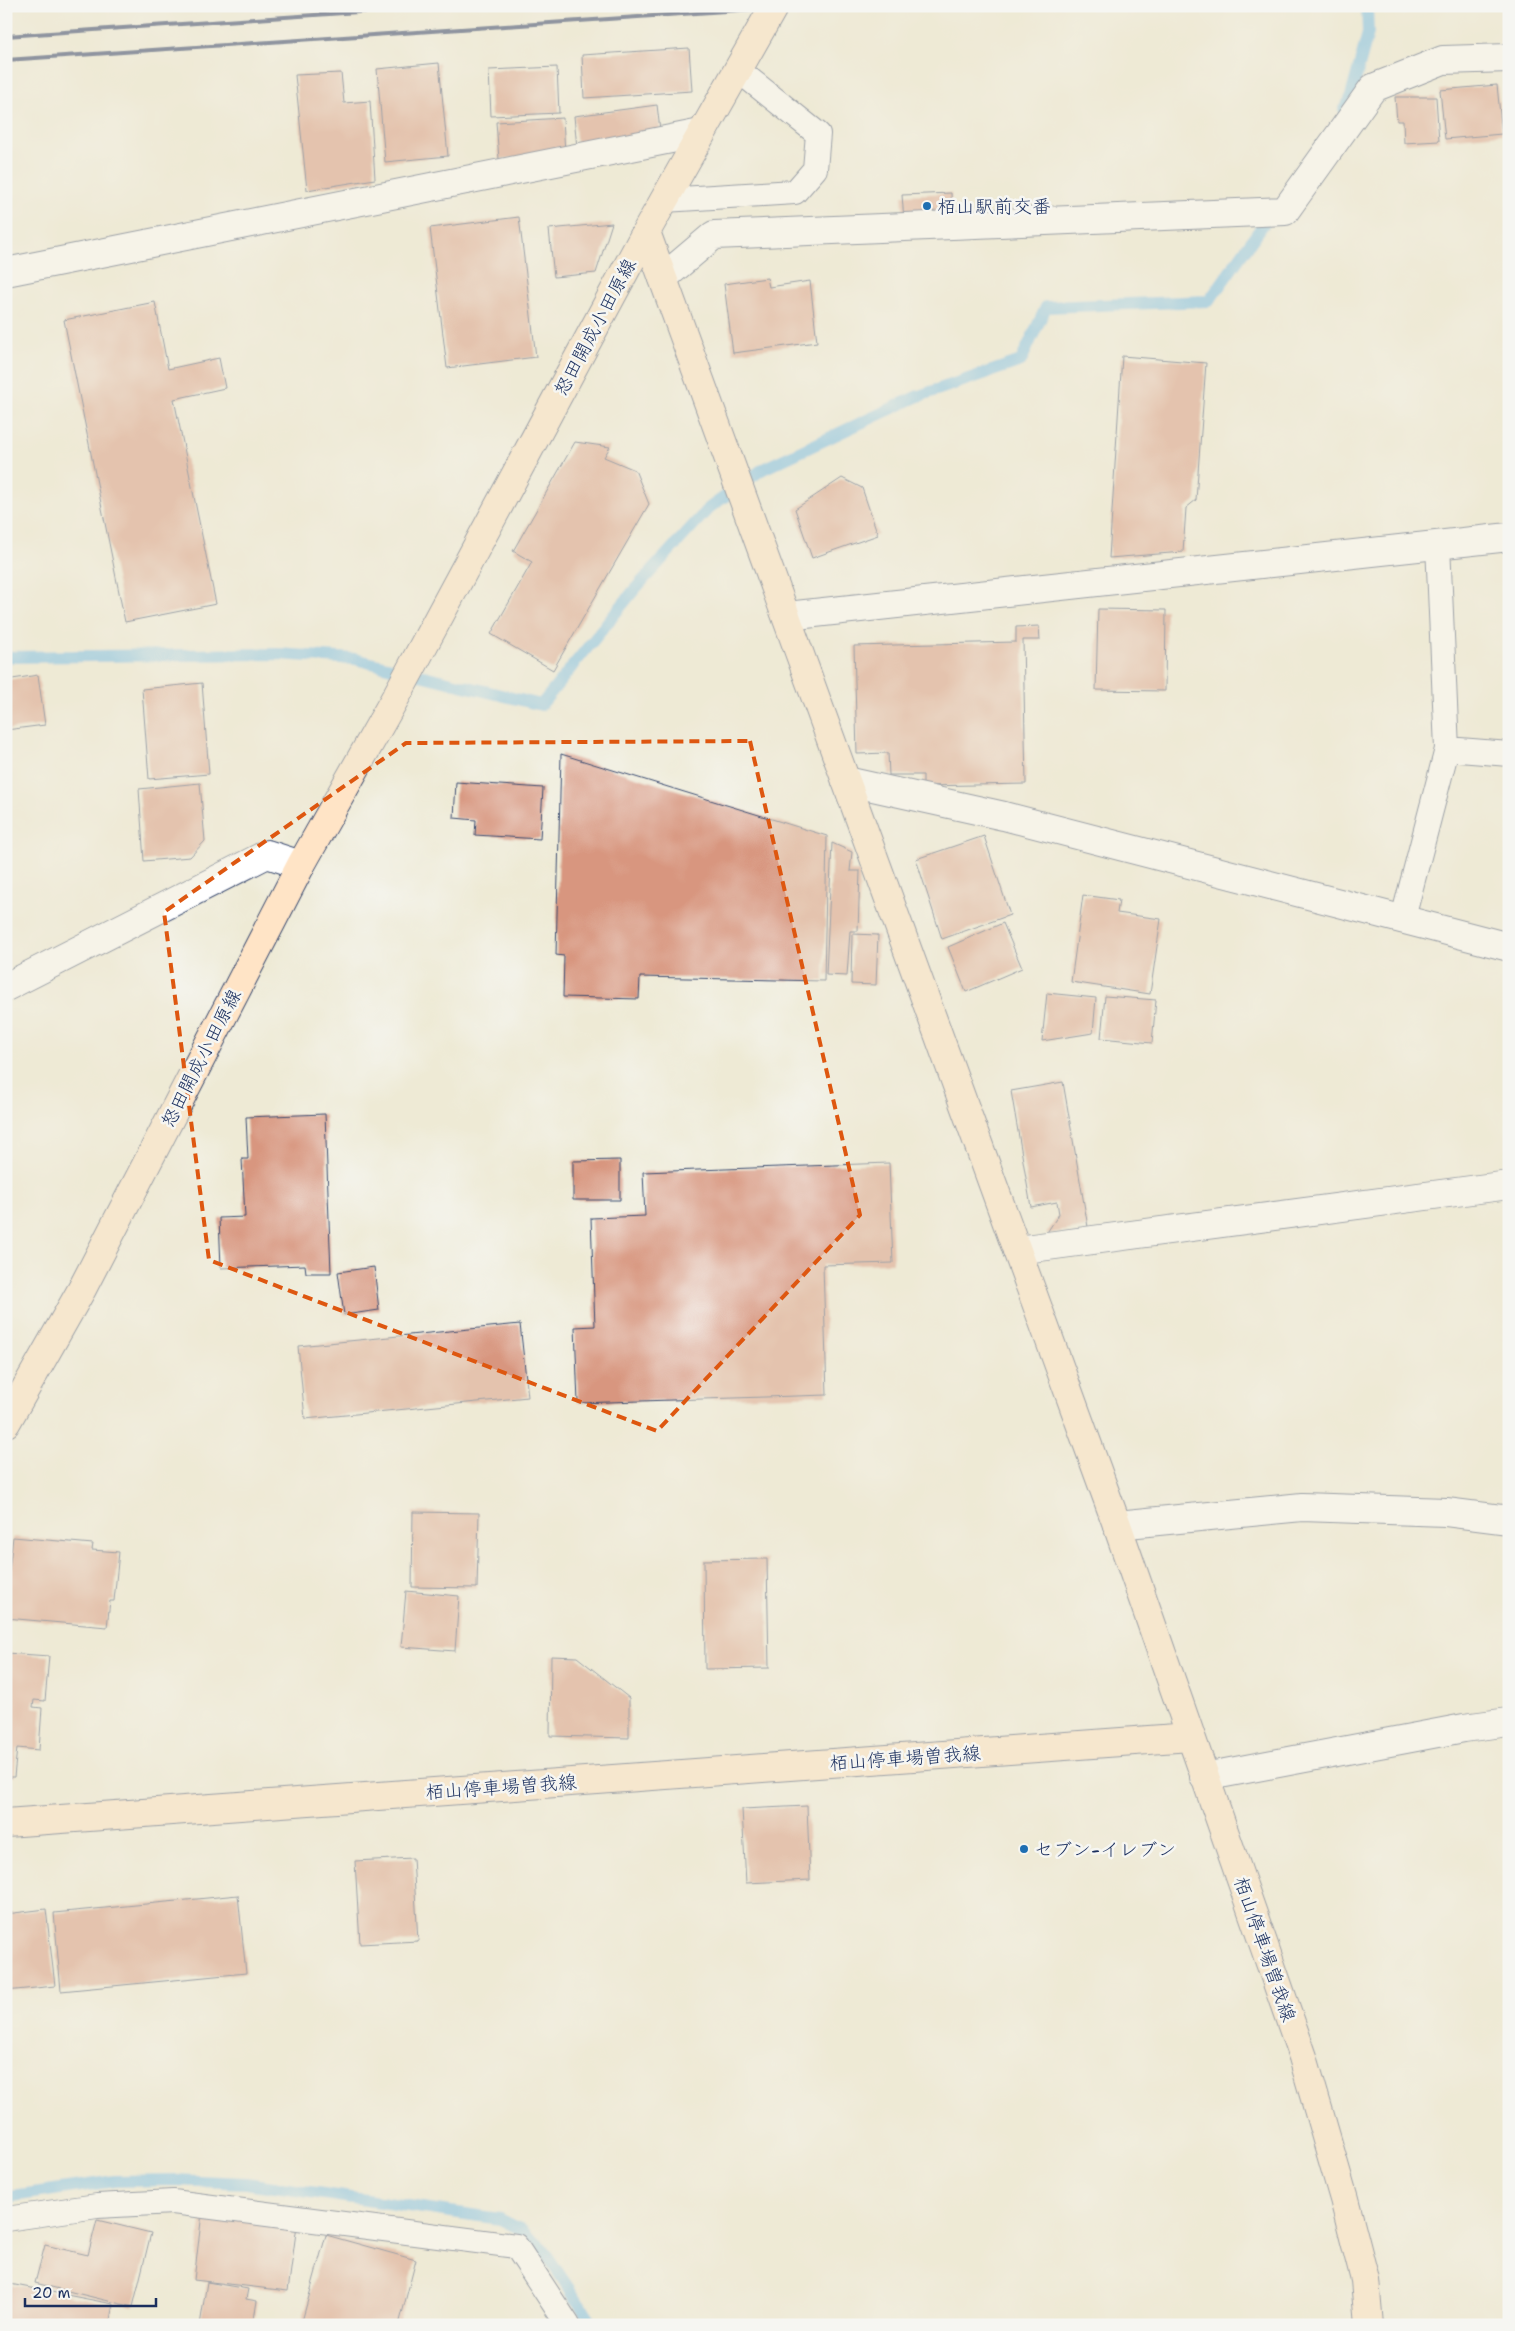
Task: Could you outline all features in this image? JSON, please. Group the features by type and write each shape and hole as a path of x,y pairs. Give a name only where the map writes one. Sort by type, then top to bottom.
{"main road":[{"name":"怒田開成小田原線","path":"6,1423 82,1289 301,864 398,693 646,232 774,6"},
{"path":"646,232 1117,1525 1190,1737"},
{"name":"栢山停車場曽我線","path":"6,1823 1190,1737 1303,2057 1365,2280 1369,2325"}],"street":[{"path":"663,278 714,235 1285,211 1373,88 1443,60 1509,58"},
{"path":"6,272 701,134"},
{"path":"787,616 1509,537"},
{"path":"846,781 1004,816 1404,918 1509,947"},
{"path":"6,987 267,854 301,864"},
{"path":"1017,1250 1509,1185"},
{"path":"1117,1525 1302,1507 1446,1512 1509,1520"},
{"path":"1204,1777 1464,1728 1509,1722"}],"lane":[{"path":"664,200 795,192 815,170 818,134 738,70"},
{"path":"1404,918 1447,749 1438,545"},
{"path":"1447,749 1509,754"},
{"path":"6,2219 97,2206 173,2202 516,2246 568,2325"}],"highlighted area":[{"path":"750,741 860,1215 657,1431 209,1260 164,912 406,743"}],"building":[{"path":"689,48 692,91 584,98 582,55"},
{"path":"439,63 448,156 385,162 377,69"},
{"path":"557,67 559,113 491,116 489,70"},
{"path":"341,73 344,103 370,101 375,179 307,190 295,75"},
{"path":"1497,85 1502,134 1445,139 1440,90"},
{"path":"1395,97 1436,97 1439,141 1404,143 1403,121 1397,121"},
{"path":"657,105 661,138 577,148 574,116"},
{"path":"563,118 565,154 499,159 496,122"},
{"name":"栢山駅前交番","path":"951,193 952,217 904,220 902,195"},
{"path":"519,217 536,357 447,368 430,228"},
{"path":"612,223 596,273 554,277 549,229"},
{"path":"767,278 769,287 810,281 817,342 733,353 724,284"},
{"path":"155,302 168,369 219,358 225,388 174,399 216,604 125,622 64,320"},
{"path":"1122,356 1206,363 1196,500 1186,508 1183,552 1109,558"},
{"path":"575,442 610,447 604,457 635,470 649,504 553,670 491,634 532,562 513,551"},
{"path":"842,478 862,488 878,535 812,558 795,509"},
{"path":"1098,609 1166,610 1165,691 1096,690"},
{"path":"1039,626 1040,640 1023,640 1026,784 923,786 923,775 889,775 888,753 857,754 854,646 1016,642 1016,627"},
{"path":"38,675 45,725 6,730 6,680"},
{"path":"202,683 209,774 149,779 142,689"},
{"path":"561,754 827,836 824,981 640,977 639,999 563,997 564,956 556,955"},
{"path":"456,782 543,788 540,839 475,835 476,820 454,818"},
{"path":"200,783 205,841 190,857 144,861 139,789"},
{"path":"984,836 1010,915 942,939 916,859"},
{"path":"832,843 852,852 850,871 860,871 858,931 850,931 847,976 826,975"},
{"path":"1083,895 1119,900 1117,913 1161,919 1150,994 1071,982"},
{"path":"1003,923 1022,968 966,992 948,947"},
{"path":"852,934 878,935 876,985 851,984"},
{"path":"1047,993 1096,998 1093,1033 1042,1041"},
{"path":"1105,996 1156,1000 1152,1043 1101,1038"},
{"path":"1063,1082 1088,1227 1046,1234 1059,1214 1057,1202 1031,1207 1011,1091"},
{"path":"325,1114 331,1273 306,1273 305,1265 221,1268 219,1218 245,1217 242,1159 248,1159 246,1117"},
{"path":"620,1160 620,1200 573,1200 573,1161"},
{"path":"889,1163 893,1263 823,1265 827,1395 578,1403 575,1327 595,1326 591,1218 645,1216 643,1172"},
{"path":"374,1267 379,1310 344,1315 338,1272"},
{"path":"520,1324 528,1397 305,1419 298,1346"},
{"path":"413,1512 479,1513 477,1588 412,1587"},
{"path":"13,1537 93,1544 92,1550 119,1552 114,1601 110,1601 107,1627 6,1618 6,1596"},
{"path":"767,1559 769,1668 705,1669 704,1560"},
{"path":"406,1591 459,1596 455,1651 401,1647"},
{"path":"6,1653 49,1656 45,1701 34,1700 33,1707 42,1708 39,1750 17,1748 14,1777 6,1777"},
{"path":"551,1656 577,1657 629,1698 629,1738 550,1736"},
{"path":"807,1806 810,1880 746,1883 742,1809"},
{"path":"413,1858 418,1941 360,1944 355,1861"},
{"path":"238,1895 246,1973 61,1991 54,1913"},
{"path":"46,1909 55,1986 6,1991 6,1914"},
{"path":"202,2213 297,2225 288,2291 194,2280"},
{"path":"97,2220 151,2233 133,2307 35,2283 45,2245 88,2255"},
{"path":"326,2235 416,2260 399,2325 301,2325"},
{"path":"207,2282 248,2289 246,2299 257,2301 253,2325 200,2325"},
{"path":"10,2284 113,2304 109,2325 6,2325 6,2301"}],"waterway":[{"path":"1344,109 1350,100 1368,33 1367,6"},
{"path":"6,657 277,654 355,659 541,705 635,589 709,508 763,469 916,397 1021,361 1046,307 1209,301 1272,212"},
{"path":"6,2197 115,2181 174,2180 246,2183 500,2219 520,2229 542,2248 593,2325"}],"railway":[{"path":"6,36 447,6"},
{"path":"6,60 801,6"}],"place":[{"name":"栢山駅前交番","path":"927,206"},
{"name":"セブン-イレブン","path":"1024,1849"}]}
